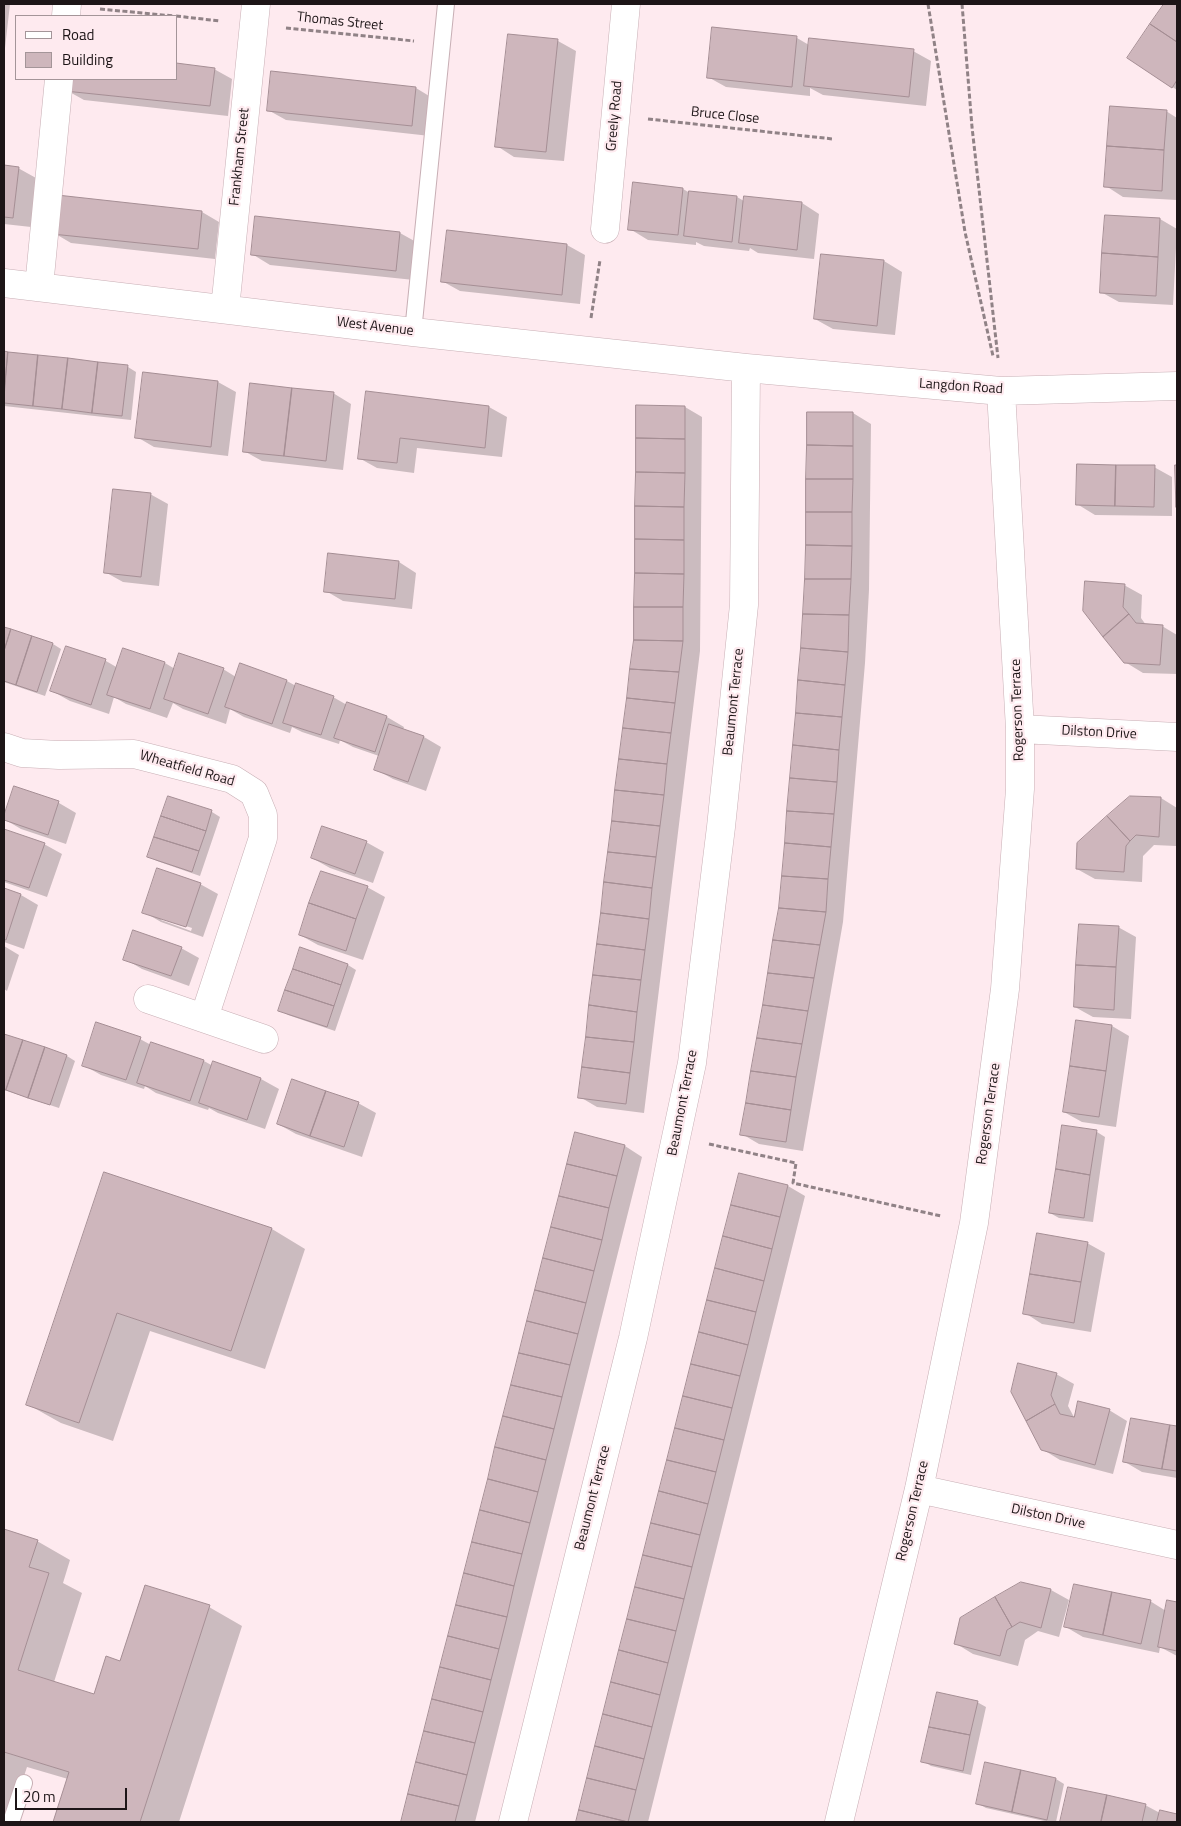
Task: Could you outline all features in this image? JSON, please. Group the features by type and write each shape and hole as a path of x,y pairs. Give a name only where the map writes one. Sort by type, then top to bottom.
{"street":[{"name":"Greely Road","path":"606,228 626,4"},
{"name":"Frankham Street","path":"225,309 255,14"},
{"path":"39,287 59,80"},
{"name":"West Avenue","path":"4,283 413,332 746,368"},
{"name":"Langdon Road","path":"746,368 1001,391 1177,386"},
{"name":"Beaumont Terrace","path":"513,1822 633,1338 692,1063 721,827 744,605 746,368"},
{"name":"Rogerson Terrace","path":"839,1822 919,1488 974,1223 1005,989 1020,789 1020,729 1001,391"},
{"name":"Dilston Drive","path":"1020,729 1177,737"},
{"name":"Wheatfield Road","path":"4,747 22,753 59,755 134,754 232,779 254,793 263,815 263,838 204,1018"},
{"path":"148,1000 264,1039"},
{"name":"Dilston Drive","path":"919,1488 1177,1544"}],"lane":[{"path":"413,332 446,4"},
{"path":"11,1822 24,1783"}],"path":[{"path":"928,4 965,232 1001,391"},
{"path":"962,4 972,127 1001,391"},
{"name":"Thomas Street","path":"66,8 161,15"},
{"name":"Thomas Street","path":"178,16 255,14 442,44"},
{"name":"Bruce Close","path":"615,115 833,139"},
{"path":"586,351 606,228"},
{"path":"676,1137 796,1163 793,1183 974,1223"}],"building":[{"path":"1164,4 1177,4 1177,42 1150,24"},
{"path":"1150,24 1177,42 1177,80 1172,88 1127,58"},
{"path":"712,27 797,36 792,87 707,78"},
{"path":"508,34 558,39 546,152 495,147"},
{"path":"809,38 914,49 909,97 804,86"},
{"path":"178,63 215,68 210,106 65,91 66,80 178,80"},
{"path":"271,71 416,87 412,126 267,111"},
{"path":"1110,106 1167,110 1164,150 1107,146"},
{"path":"1107,146 1164,150 1162,191 1104,187"},
{"path":"4,165 19,167 13,218 4,217"},
{"path":"633,182 683,188 678,235 628,230"},
{"path":"689,191 737,196 732,242 684,236"},
{"path":"57,195 202,211 198,249 52,234"},
{"path":"744,196 802,202 797,250 739,243"},
{"path":"1105,215 1160,218 1158,257 1102,253"},
{"path":"255,216 400,232 396,271 251,255"},
{"path":"447,230 567,244 562,295 441,282"},
{"path":"1102,253 1158,257 1156,296 1100,293"},
{"path":"821,254 884,260 877,326 814,319"},
{"path":"4,351 8,352 4,391"},
{"path":"8,352 38,355 33,406 4,403"},
{"path":"38,355 68,358 62,409 33,406"},
{"path":"68,358 98,362 92,413 62,409"},
{"path":"98,362 128,365 122,416 92,413"},
{"path":"143,372 218,381 211,447 135,438"},
{"path":"250,383 292,388 284,456 243,452"},
{"path":"292,388 334,392 326,461 284,456"},
{"path":"366,391 489,406 485,448 400,438 397,463 358,459"},
{"path":"636,405 685,406 685,439 636,438"},
{"path":"807,412 853,412 853,446 807,445"},
{"path":"636,438 685,439 685,473 636,472"},
{"path":"807,445 853,446 853,479 806,479"},
{"path":"1077,464 1116,465 1115,506 1076,505"},
{"path":"1116,465 1155,465 1154,507 1115,506"},
{"path":"1175,465 1177,465 1176,507"},
{"path":"636,472 685,473 684,507 635,506"},
{"path":"806,479 853,479 852,512 806,512"},
{"path":"113,489 151,493 141,577 104,573"},
{"path":"635,506 684,507 684,540 635,539"},
{"path":"806,512 852,512 852,546 806,545"},
{"path":"635,539 684,540 684,574 635,573"},
{"path":"806,545 852,546 851,579 805,579"},
{"path":"328,553 399,561 395,599 324,592"},
{"path":"635,573 684,574 683,607 634,607"},
{"path":"805,579 851,579 849,615 803,614"},
{"path":"1085,581 1125,584 1123,607 1129,614 1103,637 1083,611"},
{"path":"634,607 683,607 683,641 634,640"},
{"path":"803,614 849,615 848,652 801,648"},
{"path":"1129,614 1136,623 1163,625 1160,665 1124,663 1103,637"},
{"path":"4,627 11,629 4,651"},
{"path":"11,629 32,636 16,685 4,681 4,651"},
{"path":"32,636 53,643 37,692 16,685"},
{"path":"634,640 683,641 679,672 630,669"},
{"path":"66,646 106,659 91,705 50,691"},
{"path":"123,648 165,662 150,709 107,695"},
{"path":"801,648 848,652 845,685 798,680"},
{"path":"179,653 224,668 208,714 164,699"},
{"path":"240,663 287,680 272,724 225,707"},
{"path":"630,669 679,672 675,703 627,698"},
{"path":"798,680 845,685 842,717 796,713"},
{"path":"296,683 334,696 321,735 283,723"},
{"path":"627,698 675,703 671,733 623,728"},
{"path":"347,702 387,716 375,752 334,738"},
{"path":"796,713 842,717 839,750 793,745"},
{"path":"389,724 424,736 408,782 374,770"},
{"path":"623,728 671,733 667,764 619,759"},
{"path":"793,745 839,750 837,782 790,778"},
{"path":"619,759 667,764 664,795 615,790"},
{"path":"790,778 837,782 834,814 787,811"},
{"path":"14,786 59,801 48,835 4,820"},
{"path":"615,790 664,795 660,826 612,821"},
{"path":"168,796 212,810 206,831 161,816"},
{"path":"1130,796 1161,797 1159,837 1136,835 1130,841 1107,816"},
{"path":"787,811 834,814 831,847 785,843"},
{"path":"161,816 206,831 199,851 154,837"},
{"path":"1107,816 1130,841 1126,846 1124,872 1076,869 1077,843"},
{"path":"612,821 660,826 656,857 608,852"},
{"path":"322,826 367,841 355,874 311,858"},
{"path":"4,829 45,843 29,888 4,880"},
{"path":"154,837 199,851 192,872 147,857"},
{"path":"785,843 831,847 828,879 782,876"},
{"path":"608,852 656,857 652,888 604,882"},
{"path":"157,868 201,883 186,927 142,913"},
{"path":"321,871 368,886 356,919 309,903"},
{"path":"782,876 828,879 826,912 779,908"},
{"path":"604,882 652,888 649,919 601,913"},
{"path":"4,888 21,894 6,940 4,939"},
{"path":"309,903 356,919 346,951 299,935"},
{"path":"779,908 826,912 820,945 773,940"},
{"path":"601,913 649,919 645,950 597,944"},
{"path":"1079,924 1119,926 1116,967 1076,965"},
{"path":"133,930 182,947 171,976 123,960"},
{"path":"773,940 820,945 814,978 768,973"},
{"path":"597,944 645,950 641,980 593,975"},
{"path":"300,947 348,964 341,985 293,969"},
{"path":"1076,965 1116,967 1114,1010 1074,1007"},
{"path":"293,969 341,985 334,1006 285,990"},
{"path":"768,973 814,978 808,1011 763,1005"},
{"path":"593,975 641,980 637,1012 589,1005"},
{"path":"285,990 334,1006 327,1027 278,1011"},
{"path":"589,1005 637,1012 634,1042 586,1037"},
{"path":"763,1005 808,1011 802,1044 757,1038"},
{"path":"1076,1020 1112,1025 1106,1071 1070,1066"},
{"path":"96,1022 141,1037 126,1080 82,1066"},
{"path":"4,1034 23,1040 6,1090 4,1089"},
{"path":"586,1037 634,1042 630,1073 582,1067"},
{"path":"757,1038 802,1044 796,1077 751,1071"},
{"path":"23,1040 45,1047 28,1098 6,1090"},
{"path":"151,1042 204,1060 190,1101 137,1083"},
{"path":"45,1047 67,1055 50,1105 28,1098"},
{"path":"213,1061 261,1078 247,1120 199,1103"},
{"path":"1070,1066 1106,1071 1099,1117 1063,1112"},
{"path":"582,1067 630,1073 626,1104 578,1098"},
{"path":"751,1071 796,1077 791,1110 746,1103"},
{"path":"292,1079 326,1091 310,1136 277,1124"},
{"path":"326,1091 359,1102 344,1147 310,1136"},
{"path":"746,1103 791,1110 786,1142 740,1135"},
{"path":"1062,1125 1097,1130 1090,1175 1056,1169"},
{"path":"575,1132 625,1145 617,1176 567,1164"},
{"path":"567,1164 617,1176 609,1208 559,1196"},
{"path":"1056,1169 1090,1175 1084,1218 1049,1213"},
{"path":"104,1172 272,1228 231,1351 117,1313 79,1423 26,1405"},
{"path":"739,1173 788,1185 780,1217 731,1205"},
{"path":"559,1196 609,1208 602,1240 551,1227"},
{"path":"731,1205 780,1217 772,1249 723,1236"},
{"path":"551,1227 602,1240 594,1271 543,1258"},
{"path":"1037,1233 1088,1242 1081,1282 1030,1274"},
{"path":"723,1236 772,1249 764,1281 715,1268"},
{"path":"543,1258 594,1271 586,1303 535,1290"},
{"path":"715,1268 764,1281 756,1312 707,1300"},
{"path":"1030,1274 1081,1282 1074,1323 1023,1314"},
{"path":"535,1290 586,1303 578,1334 527,1321"},
{"path":"707,1300 756,1312 748,1345 699,1332"},
{"path":"527,1321 578,1334 570,1365 519,1353"},
{"path":"699,1332 748,1345 740,1376 691,1364"},
{"path":"519,1353 570,1365 562,1397 511,1385"},
{"path":"1018,1363 1057,1373 1051,1395 1055,1404 1026,1421 1011,1392"},
{"path":"691,1364 740,1376 732,1408 683,1396"},
{"path":"511,1385 562,1397 554,1429 503,1416"},
{"path":"683,1396 732,1408 724,1440 675,1428"},
{"path":"1078,1401 1110,1409 1095,1465 1041,1450 1026,1421 1055,1404 1060,1414 1074,1417"},
{"path":"503,1416 554,1429 546,1460 495,1447"},
{"path":"1131,1418 1170,1425 1162,1469 1123,1462"},
{"path":"1170,1425 1177,1426 1177,1471 1162,1469"},
{"path":"675,1428 724,1440 716,1472 667,1460"},
{"path":"495,1447 546,1460 538,1492 488,1479"},
{"path":"667,1460 716,1472 708,1504 659,1491"},
{"path":"488,1479 538,1492 530,1523 480,1510"},
{"path":"659,1491 708,1504 700,1535 651,1523"},
{"path":"480,1510 530,1523 522,1554 472,1542"},
{"path":"651,1523 700,1535 692,1567 643,1555"},
{"path":"4,1529 38,1540 29,1567 49,1573 18,1670 94,1694 106,1656 120,1661 145,1585 210,1605 140,1822 53,1822 69,1772 4,1752"},
{"path":"472,1542 522,1554 514,1586 464,1573"},
{"path":"643,1555 692,1567 684,1599 635,1587"},
{"path":"464,1573 514,1586 507,1617 456,1605"},
{"path":"1021,1582 1051,1589 1041,1628 1020,1622 1012,1627 995,1597"},
{"path":"1074,1584 1112,1592 1103,1635 1064,1627"},
{"path":"635,1587 684,1599 676,1631 627,1619"},
{"path":"1112,1592 1151,1600 1141,1644 1103,1635"},
{"path":"995,1597 1012,1627 1007,1630 1000,1656 954,1644 960,1618"},
{"path":"1167,1600 1177,1602 1177,1651 1158,1647"},
{"path":"456,1605 507,1617 499,1649 448,1636"},
{"path":"627,1619 676,1631 668,1663 619,1650"},
{"path":"448,1636 499,1649 491,1680 440,1667"},
{"path":"619,1650 668,1663 660,1695 611,1682"},
{"path":"440,1667 491,1680 483,1712 432,1699"},
{"path":"611,1682 660,1695 652,1727 603,1714"},
{"path":"937,1692 978,1701 970,1735 929,1727"},
{"path":"432,1699 483,1712 475,1743 424,1731"},
{"path":"603,1714 652,1727 644,1759 595,1746"},
{"path":"929,1727 970,1735 963,1771 921,1762"},
{"path":"424,1731 475,1743 467,1775 416,1762"},
{"path":"595,1746 644,1759 636,1790 587,1778"},
{"path":"416,1762 467,1775 459,1806 408,1794"},
{"path":"985,1762 1021,1770 1012,1812 976,1804"},
{"path":"1021,1770 1056,1778 1047,1820 1012,1812"},
{"path":"587,1778 636,1790 628,1822 579,1810"},
{"path":"1068,1787 1107,1795 1101,1822 1060,1822"},
{"path":"408,1794 459,1806 455,1822 401,1822"},
{"path":"1107,1795 1146,1804 1142,1822 1101,1822"},
{"path":"579,1810 628,1822 576,1822"},
{"path":"1160,1810 1177,1814 1177,1822 1157,1822"}]}
